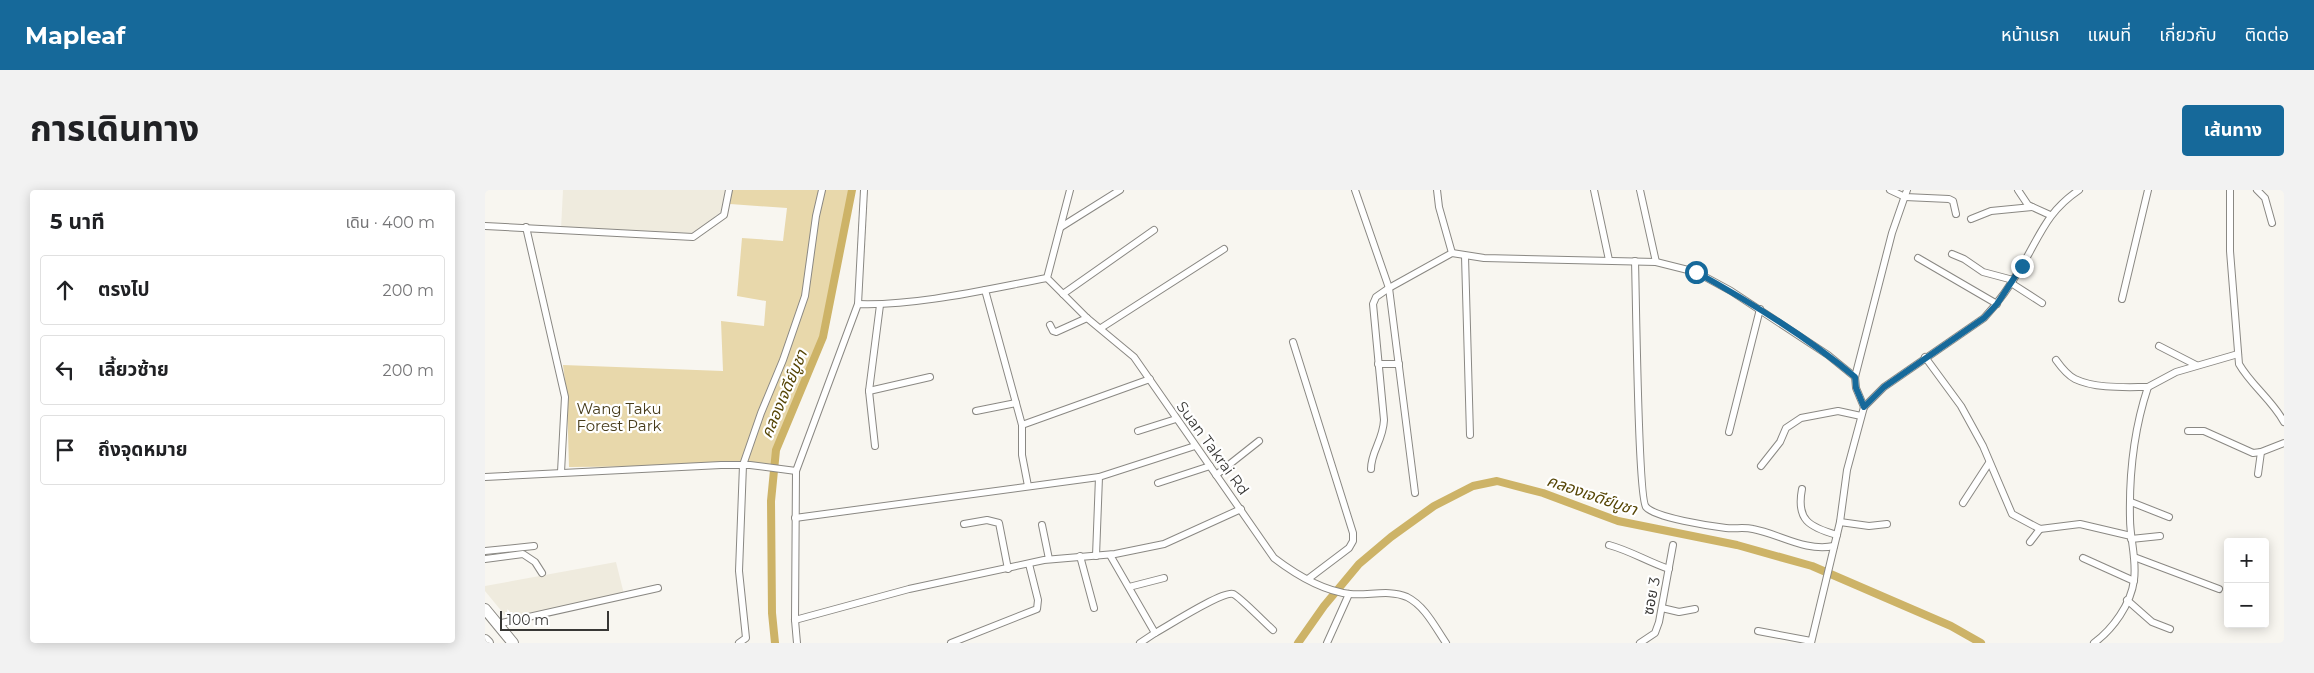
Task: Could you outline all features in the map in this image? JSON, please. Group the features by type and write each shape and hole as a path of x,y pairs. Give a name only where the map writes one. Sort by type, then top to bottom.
{"highway":[{"path":"485,609 513,643"},
{"path":"485,640 488,643"}],"street":[{"path":"485,226 693,237 724,215 729,190"},
{"path":"739,643 746,638 739,570 747,466 761,413 783,360 805,296 816,216 823,190"},
{"path":"797,643 795,620 796,472 858,304 864,190"},
{"path":"858,304 880,305 985,290 1047,278 1070,190"},
{"path":"1061,227 1120,190"},
{"path":"1355,190 1389,288 1415,493"},
{"path":"1437,190 1452,253"},
{"path":"1594,190 1609,260"},
{"path":"1640,190 1656,262"},
{"path":"1890,190 1949,199 1955,204 1956,214"},
{"path":"2018,190 2028,204 2050,215"},
{"path":"2122,299 2148,190"},
{"path":"2230,190 2230,251 2239,364 2245,374 2275,406 2284,422"},
{"path":"2257,190 2265,198 2272,223"},
{"path":"1758,631 1811,642 1840,522 1847,470 1864,407 1884,387 1984,318 1997,304 2012,282 2050,215 2075,191"},
{"path":"1864,407 1856,388 1855,377 1892,233 1906,193"},
{"path":"1971,219 1991,211 2032,207"},
{"path":"526,227 565,398 561,472"},
{"path":"1063,294 1154,230"},
{"path":"1101,328 1224,249"},
{"path":"1371,470 1373,456 1383,435 1384,420 1373,304 1377,297 1389,288 1452,253 1465,256 1656,262 1696,272 1760,309 1828,355 1855,377"},
{"path":"1952,254 1964,259 1983,272 2012,282 2042,303"},
{"path":"1465,256 1470,435"},
{"path":"1918,258 1997,304"},
{"path":"1635,261 1641,465 1643,501 1646,507 1653,512 1670,517 1727,528 1753,529 1812,547 1834,546"},
{"name":"Suan Takrai Rd","path":"1047,278 1087,318 1134,357 1274,558 1286,568 1322,586 1349,594 1375,593 1406,597 1426,613 1446,643"},
{"path":"985,290 1022,426 1022,455 1028,486"},
{"path":"875,446 869,391 880,305"},
{"path":"1729,432 1760,309"},
{"path":"1050,326 1056,332 1087,318"},
{"path":"1293,342 1353,533 1353,542 1349,548 1308,579"},
{"path":"2159,346 2196,365"},
{"path":"2056,360 2067,374 2076,379 2117,386 2148,387 2176,372 2238,354"},
{"path":"1925,357 1961,406 2011,514 2039,530 2080,524 2131,538 2160,536"},
{"path":"1378,364 1399,364"},
{"path":"869,391 930,377"},
{"path":"1022,426 1150,379"},
{"path":"2094,643 2115,623 2134,581 2131,502 2135,441 2148,387"},
{"path":"976,410 1016,403"},
{"path":"1761,466 1780,442 1786,428 1801,418 1838,410 1861,416"},
{"path":"1138,431 1176,419"},
{"path":"2188,432 2204,431 2253,452 2261,452 2284,443"},
{"path":"1216,475 1259,441"},
{"path":"795,518 1099,477 1195,446"},
{"path":"2258,474 2261,452"},
{"path":"1963,503 1989,463"},
{"path":"485,477 561,472 747,466 796,472"},
{"path":"1159,483 1210,466"},
{"path":"1096,556 1099,477"},
{"path":"1802,489 1799,505 1804,517 1819,530 1837,535"},
{"path":"2131,502 2169,517"},
{"path":"795,620 909,589 1049,559 1096,556 1164,544 1241,509"},
{"path":"964,524 987,520 999,523 1008,569"},
{"path":"1840,522 1869,526 1887,524"},
{"path":"1042,526 1049,559"},
{"path":"2030,542 2039,530"},
{"path":"1609,545 1627,550 1647,561 1669,569"},
{"name":"ซอย 3","path":"1640,643 1655,633 1662,608 1673,545"},
{"path":"485,552 534,546"},
{"path":"485,559 523,554 535,562 542,573"},
{"path":"1110,554 1155,633"},
{"path":"1080,556 1094,608"},
{"path":"2083,558 2134,581"},
{"path":"2134,558 2219,589"},
{"path":"951,643 1037,609 1038,600 1029,564"},
{"path":"1129,587 1165,578"},
{"path":"497,624 658,588"},
{"path":"1139,643 1204,604 1227,594 1239,597 1273,630"},
{"path":"1327,643 1349,594"},
{"path":"2127,600 2152,622 2170,629"},
{"path":"1662,608 1679,612 1695,609"}],"shaded area":[{"path":"563,190 726,190 723,210 696,233 561,229"},
{"path":"616,562 624,594 508,619 485,591 485,586"}],"green space":[{"name":"Wang Taku Forest Park","path":"732,190 852,190 823,337 776,450 774,468 740,462 682,466 569,467 567,397 563,365 723,371 721,321 764,326 766,301 737,296 742,238 783,241 787,208 730,204"}],"waterway":[{"name":"คลองเจดีย์บูชา","path":"775,643 772,613 771,501 776,450 823,337 852,190"},
{"name":"คลองเจดีย์บูชา","path":"1298,643 1324,606 1359,564 1391,537 1434,506 1473,486 1497,481 1543,493 1618,521 1737,545 1812,566 1951,626 1981,643"}],"route":[{"path":"1696,272 1778,320 1828,355 1855,377 1856,388 1864,407 1884,387 1984,318 1997,304 2022,266"}]}
